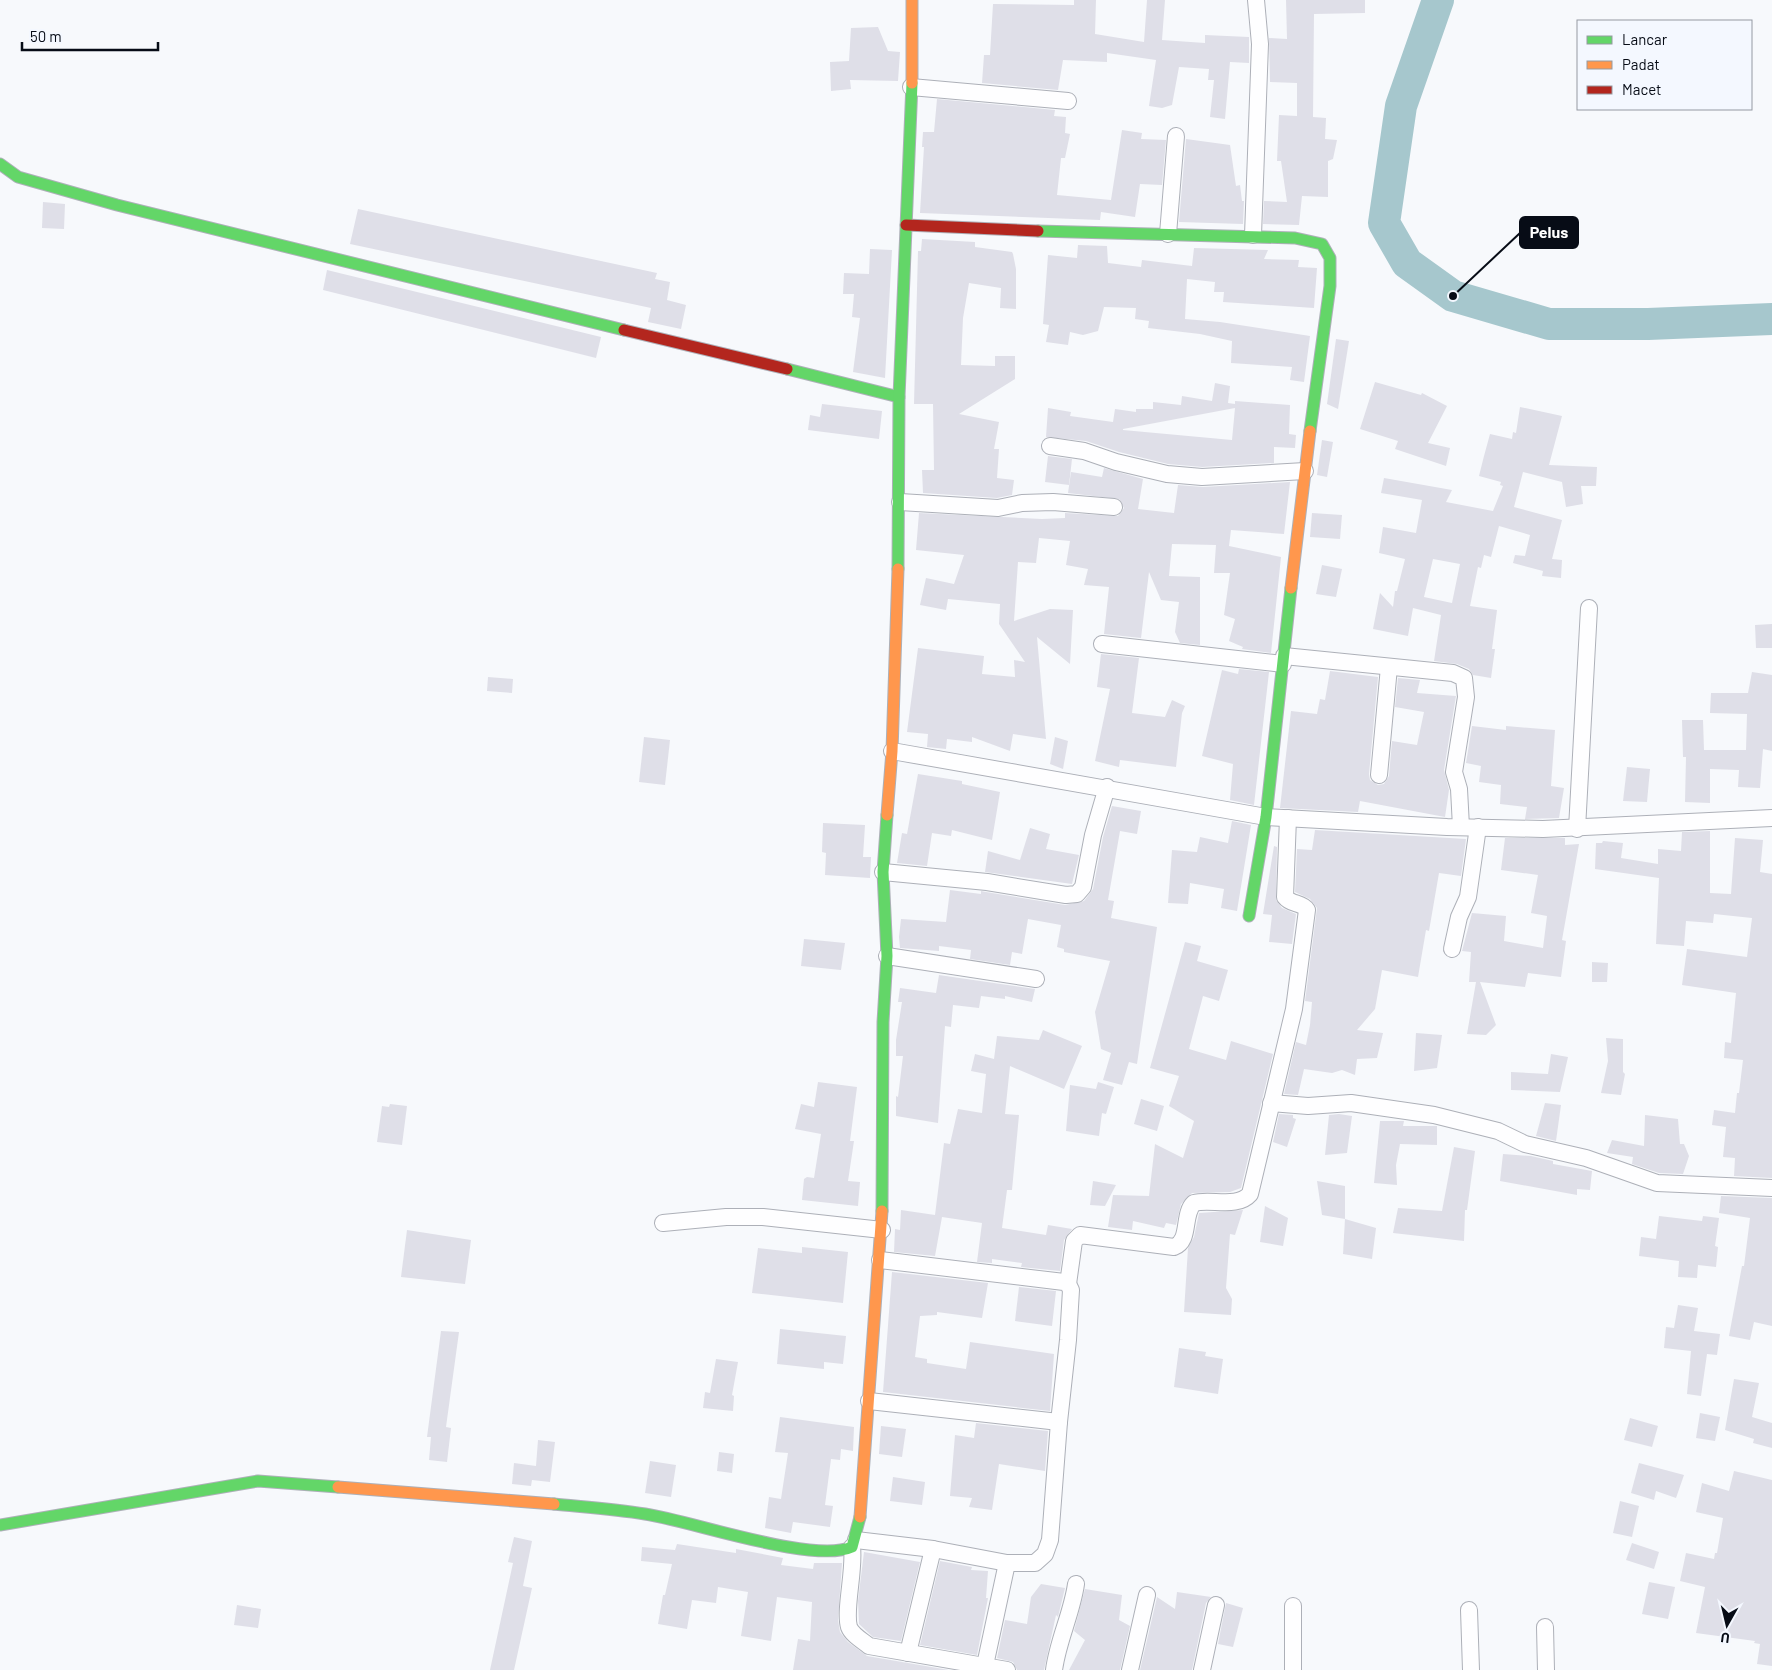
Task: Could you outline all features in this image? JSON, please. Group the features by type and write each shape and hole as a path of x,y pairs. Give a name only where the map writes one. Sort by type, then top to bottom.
{"street":[{"path":"912,0 913,47 900,397 900,502 892,751 883,872 887,956 883,1022 882,1230 861,1514 854,1544 848,1614 849,1628 869,1646 984,1668 1007,1670"},
{"path":"1253,235 1260,44 1256,0"},
{"path":"911,87 1068,101"},
{"path":"1168,234 1176,136"},
{"path":"0,164 18,177 117,206 900,397"},
{"path":"906,225 1030,231 1253,235 1295,238 1322,244 1330,258 1330,286 1305,471 1266,817 1248,916"},
{"path":"1050,446 1084,451 1116,462 1167,474 1233,477 1305,471"},
{"path":"900,502 998,508 1022,503 1053,502 1114,507"},
{"path":"1577,829 1588,608"},
{"path":"1102,644 1283,660 1390,667 1453,673 1464,678 1466,697 1454,772 1459,790 1460,827"},
{"path":"1379,775 1390,667"},
{"path":"892,751 1107,787 1160,799 1266,817 1460,827 1577,829 1772,818"},
{"path":"883,872 988,882 1066,895 1077,894 1083,887 1093,835 1107,787"},
{"path":"0,1529 258,1480 550,1503 646,1514 770,1543 819,1551 845,1550 854,1544 933,1549 1007,1563 1035,1563 1044,1554 1050,1540 1059,1422 1068,1340 1071,1290 1068,1284 1074,1241 1080,1235 1174,1247 1182,1241 1189,1211 1194,1203 1235,1201 1247,1197 1251,1190 1294,1009 1307,910 1303,905 1288,901 1285,897 1288,818"},
{"path":"1452,949 1459,918 1468,897 1478,827"},
{"path":"887,956 1036,979"},
{"path":"1272,1103 1308,1106 1351,1103 1434,1115 1498,1131 1525,1144 1586,1158 1657,1183 1772,1188"},
{"path":"663,1223 726,1217 763,1218 882,1230"},
{"path":"880,1260 1053,1280 1068,1284"},
{"path":"869,1401 1059,1422"},
{"path":"908,1652 933,1549"},
{"path":"984,1668 1007,1563"},
{"path":"1054,1670 1062,1632 1073,1602 1076,1584"},
{"path":"1130,1670 1147,1595"},
{"path":"1202,1670 1216,1605"},
{"path":"1292,1606 1293,1670"},
{"path":"1469,1610 1471,1670"},
{"path":"1545,1626 1546,1670"}],"building":[{"path":"1074,0 1096,0 1095,34 1144,42 1147,0 1165,0 1162,40 1205,43 1205,35 1249,37 1249,63 1230,62 1225,119 1210,117 1214,80 1208,80 1209,69 1179,67 1172,105 1162,108 1149,106 1156,60 1107,53 1107,62 1063,60 1058,90 982,83 984,55 990,55 993,4 1074,5"},
{"path":"1286,0 1365,0 1365,13 1314,14 1313,117 1326,118 1325,139 1337,140 1333,159 1328,161 1328,197 1302,196 1299,225 1263,224 1264,201 1287,202 1281,161 1277,161 1279,115 1297,116 1297,83 1270,82 1269,38 1287,39"},
{"path":"878,27 888,51 900,52 898,81 850,80 851,89 831,91 830,62 849,61 851,28"},
{"path":"937,99 1055,110 1054,116 1066,117 1065,133 1070,134 1065,158 1061,158 1057,195 1111,200 1122,130 1142,133 1141,139 1166,140 1162,185 1140,184 1135,217 1101,212 1100,220 920,213 924,147 922,147 923,132 934,132"},
{"path":"1186,139 1230,145 1236,186 1240,185 1242,201 1244,201 1243,224 1179,222"},
{"path":"43,202 65,204 64,229 42,228"},
{"path":"358,209 657,273 655,279 670,282 667,300 686,305 681,329 648,322 651,308 350,244"},
{"path":"922,239 975,242 975,247 1012,252 1013,254 1016,269 1016,309 1000,308 1001,288 969,283 963,318 961,365 995,366 995,356 1015,356 1015,379 959,414 999,422 994,449 999,449 997,478 1014,480 1012,495 997,498 923,493 922,470 934,470 933,404 914,404 918,251 921,251"},
{"path":"1078,245 1107,246 1108,263 1141,267 1142,260 1192,266 1194,248 1268,250 1264,259 1299,260 1298,267 1317,268 1314,308 1223,302 1224,292 1214,292 1215,282 1187,279 1185,319 1220,322 1310,336 1304,382 1290,380 1292,367 1231,363 1232,341 1200,334 1148,328 1149,321 1135,319 1136,308 1104,307 1098,331 1083,335 1070,332 1068,345 1046,342 1049,325 1043,324 1048,255 1077,258"},
{"path":"870,249 892,250 885,378 853,372 860,318 852,317 854,294 843,294 844,273 869,274"},
{"path":"327,270 601,337 596,358 323,290"},
{"path":"1336,339 1349,341 1338,409 1327,404"},
{"path":"1375,382 1421,395 1422,393 1447,406 1428,443 1450,448 1446,466 1395,449 1398,441 1360,429"},
{"path":"1215,383 1230,386 1228,403 1235,404 1235,401 1290,405 1289,434 1296,435 1295,448 1274,447 1274,463 1202,467 1168,464 1119,452 1086,441 1046,437 1048,408 1071,412 1070,416 1113,422 1115,409 1136,412 1136,409 1153,409 1153,402 1181,405 1182,396 1212,401","holes":["1235,408 1232,440 1123,430 1123,429"]},
{"path":"822,404 882,411 879,439 808,430 810,415 820,417"},
{"path":"1520,407 1562,416 1549,465 1597,467 1596,486 1581,486 1583,504 1566,507 1562,482 1523,472 1514,507 1562,520 1552,559 1562,560 1561,578 1542,576 1543,571 1513,563 1515,555 1525,556 1530,535 1499,526 1491,557 1484,555 1481,568 1478,567 1470,606 1497,610 1492,649 1495,649 1491,678 1473,675 1469,669 1457,664 1434,661 1441,615 1413,608 1408,636 1373,629 1380,593 1393,607 1395,591 1397,591 1405,559 1379,553 1383,527 1416,533 1422,500 1381,493 1384,478 1452,490 1446,502 1493,511 1503,486 1500,485 1501,482 1479,476 1490,434 1512,439 1513,432 1516,433","holes":["1433,559 1460,564 1452,603 1424,597"]},
{"path":"1322,440 1333,442 1327,477 1317,475"},
{"path":"1048,456 1072,459 1069,485 1045,482"},
{"path":"1104,468 1143,479 1138,509 1174,513 1178,485 1203,487 1290,482 1284,534 1231,530 1229,546 1281,557 1271,653 1242,649 1243,647 1229,641 1235,619 1224,615 1230,573 1214,573 1216,545 1172,544 1169,576 1200,577 1200,645 1180,643 1175,632 1179,602 1161,600 1149,572 1141,638 1104,634 1109,587 1084,585 1088,569 1066,565 1070,541 1039,538 1036,563 1018,562 1014,621 1050,609 1073,610 1070,664 1037,637 1046,739 1013,734 1010,751 972,737 972,742 947,739 946,749 927,747 928,734 907,732 918,648 984,656 982,674 1015,677 1014,660 1025,662 999,624 1000,604 948,599 946,610 920,605 926,578 954,584 964,555 916,550 919,513 1042,519 1065,518 1065,513 1118,516 1124,508 1119,499 1068,493 1071,472 1102,477"},
{"path":"1312,513 1342,515 1340,539 1310,537"},
{"path":"1322,565 1342,569 1336,597 1316,594"},
{"path":"1772,624 1772,648 1756,648 1755,625"},
{"path":"1101,654 1139,658 1132,713 1165,717 1172,700 1185,706 1182,713 1176,767 1120,760 1119,767 1095,761 1110,689 1097,687"},
{"path":"1239,669 1269,672 1254,805 1230,800 1233,764 1202,756 1222,670 1238,674"},
{"path":"1330,671 1378,677 1369,774 1370,780 1378,785 1384,784 1389,776 1392,741 1417,745 1424,712 1395,707 1398,678 1420,680 1417,693 1456,696 1444,770 1449,790 1445,817 1360,801 1358,812 1280,808 1291,711 1317,714 1320,699 1325,700"},
{"path":"1752,672 1772,675 1772,751 1763,749 1760,788 1738,787 1739,770 1710,769 1710,803 1685,802 1686,757 1683,757 1682,720 1703,720 1704,750 1746,750 1747,714 1710,713 1711,693 1748,693"},
{"path":"488,677 513,679 512,693 487,691"},
{"path":"1472,726 1506,730 1506,726 1555,730 1551,786 1564,788 1559,818 1525,819 1527,807 1500,804 1501,785 1479,782 1481,766 1466,763"},
{"path":"644,737 670,740 665,785 639,782"},
{"path":"1055,737 1068,741 1063,769 1050,764"},
{"path":"1627,767 1650,769 1647,802 1623,801"},
{"path":"918,774 962,781 962,784 1000,792 992,840 952,830 951,836 932,833 927,866 897,863 902,833 907,834"},
{"path":"1112,806 1141,811 1137,834 1120,831 1108,900 1114,901 1111,918 1157,927 1137,1064 1129,1062 1122,1085 1103,1080 1111,1053 1101,1049 1095,1012 1110,961 1064,952 1064,949 1057,947 1061,925 1028,919 1022,954 1012,952 1010,965 970,959 971,950 939,946 939,951 900,948 899,937 901,919 946,922 950,890 981,894 981,891 1065,905 1084,901 1093,889 1103,837"},
{"path":"1232,821 1251,825 1237,911 1221,908 1224,889 1190,883 1188,904 1168,903 1172,850 1197,852 1200,837 1228,843"},
{"path":"823,823 865,825 863,857 871,857 870,878 825,875 826,853 822,852"},
{"path":"1030,828 1050,834 1046,849 1079,855 1072,884 985,872 988,851 1020,860"},
{"path":"1315,830 1466,839 1461,876 1439,873 1429,931 1426,930 1418,977 1382,970 1375,1009 1357,1030 1383,1033 1377,1058 1357,1059 1355,1075 1342,1070 1332,1073 1304,1069 1298,1095 1284,1094 1296,1042 1306,1045 1310,1025 1312,1002 1305,1001 1317,908 1310,899 1295,892 1297,849 1312,850"},
{"path":"1710,831 1710,893 1731,894 1735,838 1763,840 1760,872 1772,874 1772,1178 1734,1176 1735,1158 1723,1157 1726,1127 1712,1125 1714,1110 1735,1113 1737,1093 1739,1093 1743,1060 1724,1058 1725,1042 1731,1043 1736,993 1682,985 1687,949 1747,957 1752,918 1714,914 1713,923 1686,921 1684,946 1656,944 1659,878 1595,869 1596,843 1602,843 1603,841 1623,843 1621,858 1658,864 1658,849 1681,851 1682,832"},
{"path":"1505,838 1565,838 1565,845 1579,844 1562,940 1566,941 1561,977 1528,973 1525,987 1480,982 1496,1025 1486,1035 1467,1034 1476,982 1469,982 1471,952 1462,951 1472,913 1506,916 1504,941 1543,948 1547,916 1531,913 1538,875 1501,870"},
{"path":"1274,846 1277,847 1276,900 1282,908 1296,914 1292,944 1269,942 1272,915 1263,914"},
{"path":"804,939 845,943 841,970 801,966"},
{"path":"1185,942 1201,946 1197,961 1228,970 1219,1001 1203,996 1189,1049 1226,1060 1231,1041 1273,1054 1241,1188 1230,1192 1192,1193 1181,1204 1176,1225 1166,1223 1164,1228 1133,1221 1132,1230 1108,1227 1113,1195 1149,1196 1155,1144 1183,1158 1194,1121 1169,1106 1179,1076 1150,1068"},
{"path":"1592,962 1608,963 1607,982 1592,982"},
{"path":"939,975 1035,989 1032,1002 1005,996 1005,999 981,996 979,1008 953,1005 951,1027 945,1026 938,1123 896,1116 896,1096 898,1097 903,1056 896,1056 896,1040 902,1002 898,1002 900,988 936,993"},
{"path":"1043,1030 1082,1046 1064,1089 1010,1066 1005,1114 1019,1115 1012,1190 1007,1190 1002,1228 1046,1235 1048,1225 1072,1229 1064,1240 1060,1271 1021,1267 1022,1263 992,1259 992,1263 977,1262 982,1223 942,1217 935,1256 894,1252 895,1229 900,1230 901,1210 935,1215 944,1143 950,1144 958,1109 982,1113 986,1074 971,1071 975,1054 994,1059 997,1036 1039,1040"},
{"path":"1416,1033 1442,1035 1437,1068 1414,1071"},
{"path":"1606,1038 1623,1039 1623,1072 1625,1074 1621,1095 1601,1093 1608,1061"},
{"path":"1551,1054 1568,1057 1560,1092 1511,1090 1511,1072 1548,1074"},
{"path":"818,1082 857,1087 850,1141 854,1141 848,1181 860,1182 858,1206 802,1200 804,1179 807,1177 814,1178 821,1134 795,1129 801,1104 814,1107"},
{"path":"1098,1082 1114,1087 1106,1114 1102,1113 1099,1136 1066,1131 1070,1085 1096,1089"},
{"path":"1141,1099 1164,1106 1157,1131 1134,1124"},
{"path":"1545,1103 1561,1105 1556,1141 1536,1136"},
{"path":"390,1104 407,1106 402,1145 377,1142 382,1106 389,1107"},
{"path":"1279,1114 1293,1115 1293,1118 1296,1119 1287,1147 1273,1142"},
{"path":"1329,1115 1352,1116 1347,1153 1325,1155"},
{"path":"1645,1115 1678,1119 1680,1144 1684,1144 1689,1156 1683,1174 1659,1173 1632,1164 1633,1157 1607,1153 1612,1140 1644,1146"},
{"path":"1380,1121 1404,1121 1403,1126 1437,1126 1437,1145 1400,1144 1396,1165 1397,1185 1374,1183"},
{"path":"1454,1147 1475,1151 1467,1210 1465,1210 1464,1241 1393,1233 1398,1208 1442,1211"},
{"path":"1503,1154 1531,1156 1553,1161 1553,1164 1592,1171 1590,1190 1577,1189 1577,1195 1500,1181"},
{"path":"1093,1181 1116,1185 1105,1206 1090,1205"},
{"path":"1317,1181 1345,1186 1345,1219 1322,1215"},
{"path":"1721,1196 1772,1198 1772,1326 1754,1322 1750,1340 1729,1336 1742,1266 1744,1266 1750,1218 1719,1213"},
{"path":"1265,1206 1288,1218 1283,1246 1260,1242"},
{"path":"1243,1210 1235,1235 1230,1234 1226,1288 1232,1299 1231,1315 1184,1312 1188,1248 1194,1237 1199,1213"},
{"path":"1659,1216 1702,1221 1703,1216 1719,1218 1715,1246 1718,1247 1716,1267 1698,1265 1697,1278 1678,1277 1679,1261 1639,1256 1641,1237 1656,1239"},
{"path":"1345,1219 1376,1228 1372,1259 1343,1254"},
{"path":"407,1230 471,1240 465,1284 401,1277"},
{"path":"802,1247 848,1252 843,1303 752,1293 758,1248 802,1253"},
{"path":"892,1272 988,1283 982,1318 937,1312 937,1315 920,1316 915,1357 927,1359 927,1363 966,1369 970,1342 1054,1354 1050,1411 883,1392"},
{"path":"1019,1287 1056,1291 1052,1326 1015,1321"},
{"path":"1678,1305 1698,1308 1694,1331 1720,1334 1717,1355 1707,1354 1701,1396 1687,1394 1691,1351 1664,1348 1666,1327 1674,1328"},
{"path":"780,1329 846,1336 843,1364 824,1362 824,1369 777,1364"},
{"path":"441,1331 459,1332 446,1427 451,1428 447,1462 429,1460 431,1437 427,1437"},
{"path":"1179,1348 1206,1352 1205,1356 1223,1359 1218,1394 1174,1387"},
{"path":"716,1359 738,1362 732,1395 734,1396 733,1411 703,1408 705,1392 710,1393"},
{"path":"1734,1379 1759,1383 1752,1417 1772,1423 1772,1448 1753,1443 1754,1439 1725,1430"},
{"path":"1700,1413 1720,1417 1715,1441 1696,1438"},
{"path":"780,1417 854,1427 853,1451 841,1449 840,1460 831,1459 825,1505 833,1506 830,1527 793,1522 791,1533 765,1528 769,1497 781,1499 788,1453 775,1452"},
{"path":"1630,1418 1658,1426 1652,1447 1624,1440"},
{"path":"976,1423 1048,1431 1045,1471 999,1464 992,1510 969,1507 972,1498 950,1496 955,1435 974,1438"},
{"path":"881,1426 906,1429 902,1457 879,1454"},
{"path":"538,1440 555,1442 550,1482 532,1480 531,1486 512,1484 514,1463 536,1466"},
{"path":"719,1452 734,1454 732,1473 717,1471"},
{"path":"650,1461 676,1465 671,1497 645,1493"},
{"path":"1639,1463 1684,1475 1676,1498 1656,1491 1654,1500 1631,1493"},
{"path":"1734,1471 1772,1480 1772,1666 1757,1664 1760,1644 1754,1643 1755,1641 1696,1633 1705,1587 1680,1581 1686,1553 1714,1559 1715,1553 1717,1553 1723,1518 1696,1512 1702,1483 1729,1491"},
{"path":"893,1477 925,1482 922,1505 890,1501"},
{"path":"1620,1501 1639,1506 1632,1537 1613,1533"},
{"path":"514,1537 532,1541 523,1586 532,1588 514,1670 490,1670 513,1563 508,1562"},
{"path":"1632,1543 1659,1552 1654,1569 1626,1560"},
{"path":"677,1544 736,1553 736,1549 783,1558 781,1565 813,1569 814,1563 842,1563 838,1620 840,1632 848,1642 867,1656 949,1670 793,1670 798,1639 810,1641 812,1602 777,1597 771,1641 741,1636 748,1592 718,1587 716,1603 692,1600 687,1629 658,1624 663,1595 665,1595 672,1564 641,1561 642,1547 675,1550"},
{"path":"864,1552 920,1562 901,1641 873,1637 859,1624 858,1601"},
{"path":"940,1561 972,1567 971,1570 988,1571 986,1598 988,1598 977,1655 920,1645"},
{"path":"1649,1582 1675,1587 1668,1619 1642,1614"},
{"path":"1041,1584 1065,1588 1058,1617 1056,1615 1044,1670 1017,1670 1013,1662 997,1658 1005,1620 1027,1624 1031,1597"},
{"path":"1085,1589 1122,1595 1119,1620 1130,1626 1120,1670 1069,1670 1085,1640 1074,1631"},
{"path":"1177,1592 1211,1597 1206,1603 1192,1670 1140,1670 1157,1597 1175,1609"},
{"path":"1226,1603 1243,1608 1233,1647 1218,1644"},
{"path":"237,1605 261,1609 258,1628 234,1625"}],"waterway":[{"path":"1438,0 1401,106 1384,223 1407,263 1453,296 1549,324 1648,324 1772,319"}],"traffic: fast":[{"path":"898,569 899,397 912,83"},
{"path":"0,164 18,177 117,205 624,330"},
{"path":"1038,231 1295,238 1322,244 1330,258 1330,286 1310,431"},
{"path":"787,369 899,397"},
{"path":"1249,916 1266,817 1291,588"},
{"path":"882,1211 883,1022 887,956 883,872 887,815"},
{"path":"0,1525 258,1481 338,1487"},
{"path":"554,1504 645,1514 752,1540 810,1550 834,1551 852,1547 860,1517"}],"traffic: slow":[{"path":"912,0 912,83"},
{"path":"1291,588 1310,431"},
{"path":"887,815 892,751 898,569"},
{"path":"860,1517 882,1211"},
{"path":"338,1487 554,1504"}],"traffic: jam":[{"path":"906,225 1038,231"},
{"path":"624,330 787,369"}],"place":[{"name":"Pelus","path":"1453,296"}]}
